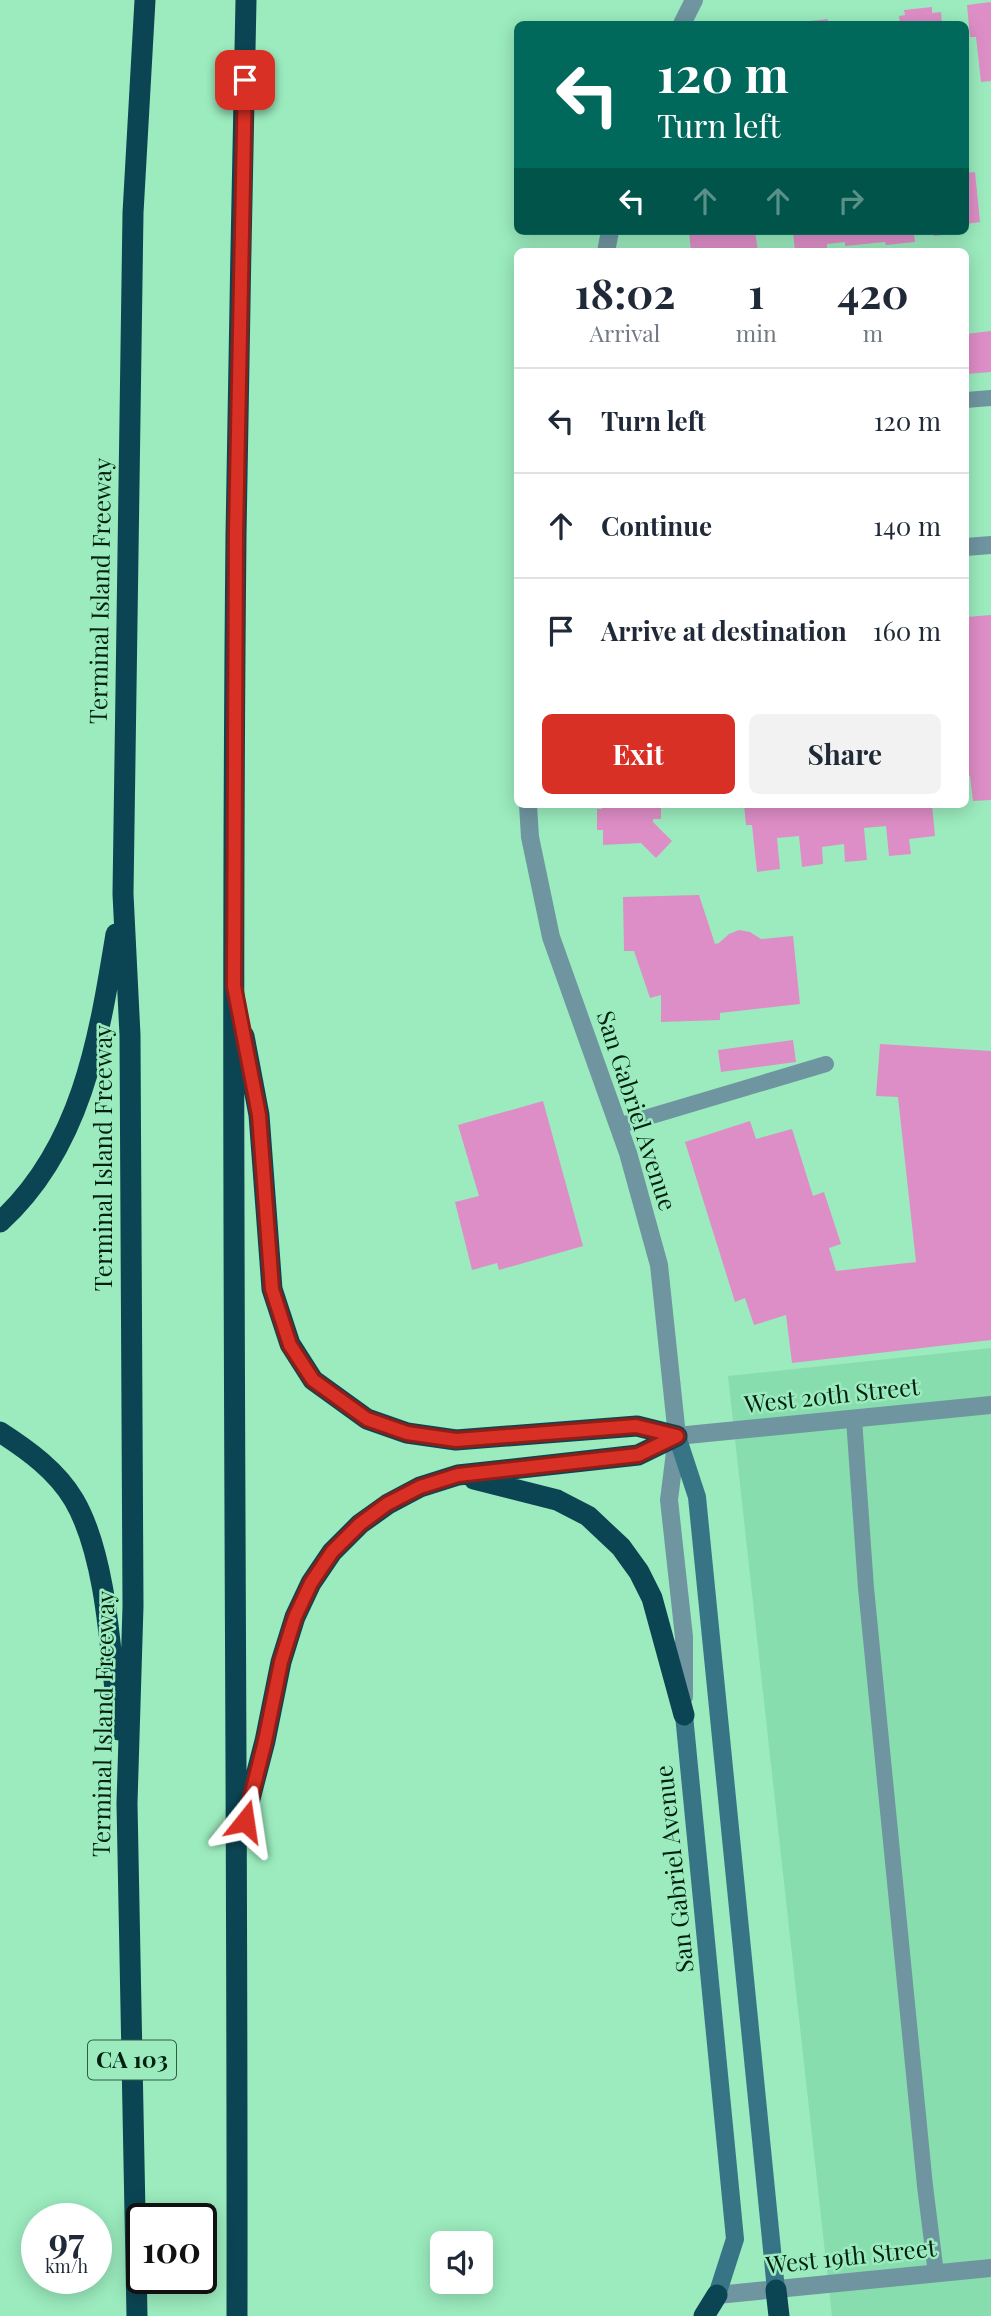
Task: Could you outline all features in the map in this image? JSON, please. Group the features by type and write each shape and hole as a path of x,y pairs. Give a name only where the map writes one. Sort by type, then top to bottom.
{"highway":[{"name":"Terminal Island Freeway","path":"137,2316 127,1803 133,1606 130,1035 123,894 133,213 145,0"},
{"path":"237,2316 234,986 236,533 246,0"},
{"path":"0,1222 23,1200 44,1170 67,1131 79,1103 102,1020 123,894"},
{"path":"234,986 259,1115 272,1289 290,1345 313,1380 367,1419 407,1433 456,1440 636,1426 677,1436"},
{"path":"0,1432 25,1448 54,1473 74,1499 87,1527 97,1560 105,1610 127,1803"},
{"path":"238,1847 265,1741 281,1662 295,1617 311,1583 332,1552 360,1524 420,1487 458,1475 638,1455 677,1436"},
{"path":"458,1475 557,1500 588,1516 621,1547 639,1572 652,1598 684,1715"},
{"path":"776,2290 779,2316"},
{"path":"704,2316 717,2295"}],"main road":[{"name":"San Gabriel Avenue","path":"677,1436 697,1497 776,2290"},
{"name":"San Gabriel Avenue","path":"684,1715 736,2239 717,2295"}],"street":[{"path":"684,21 694,0"},
{"path":"969,547 991,545"},
{"name":"San Gabriel Avenue","path":"528,808 530,837 551,937 628,1153 659,1265 677,1436 669,1500 684,1637 684,1715"},
{"name":"West 20th Street","path":"677,1436 991,1405"},
{"name":"West 19th Street","path":"717,2295 991,2268"}],"lane":[{"path":"969,400 991,398"},
{"path":"618,1126 826,1064"},
{"path":"854,1419 866,1588 936,2273"}],"shaded area":[{"path":"991,1348 991,2316 832,2316 728,1376"}],"building":[{"path":"991,2 991,81 981,82 976,37 970,37 967,5"},
{"path":"932,7 932,13 941,12 942,21 900,21 899,16 905,15 904,10"},
{"path":"975,172 980,222 969,224 969,173"},
{"path":"689,235 756,235 757,248 691,248"},
{"path":"793,235 914,235 915,242 845,246 845,242 827,244 827,248 795,248"},
{"path":"991,331 991,372 969,374 969,334"},
{"path":"991,615 991,800 973,801 969,776 969,617"},
{"path":"661,808 661,819 653,819 653,822 672,841 656,858 641,843 603,845 603,830 597,830 597,809"},
{"path":"744,808 932,808 935,836 909,839 911,854 889,856 886,826 864,828 867,860 845,862 844,844 822,847 823,864 802,867 799,836 777,838 780,869 757,872 752,825 746,825"},
{"path":"699,895 715,944 739,930 750,932 761,939 793,936 800,1004 720,1013 720,1020 661,1022 661,995 650,998 634,951 624,951 623,897"},
{"path":"793,1040 796,1062 721,1072 718,1050"},
{"path":"880,1044 991,1051 991,1340 792,1363 786,1315 754,1325 745,1298 735,1302 685,1142 750,1121 756,1139 792,1129 813,1196 824,1192 841,1244 829,1248 836,1271 916,1262 898,1097 876,1096"},
{"path":"543,1101 583,1246 499,1270 497,1263 472,1270 455,1202 479,1196 458,1125"}],"route":[{"path":"245,80 236,533 234,986 259,1115 272,1289 290,1345 313,1380 367,1419 407,1433 456,1440 636,1426 677,1436 638,1455 458,1475 420,1487 387,1504 360,1524 332,1552 311,1583 295,1617 281,1662 245,1821"}]}
